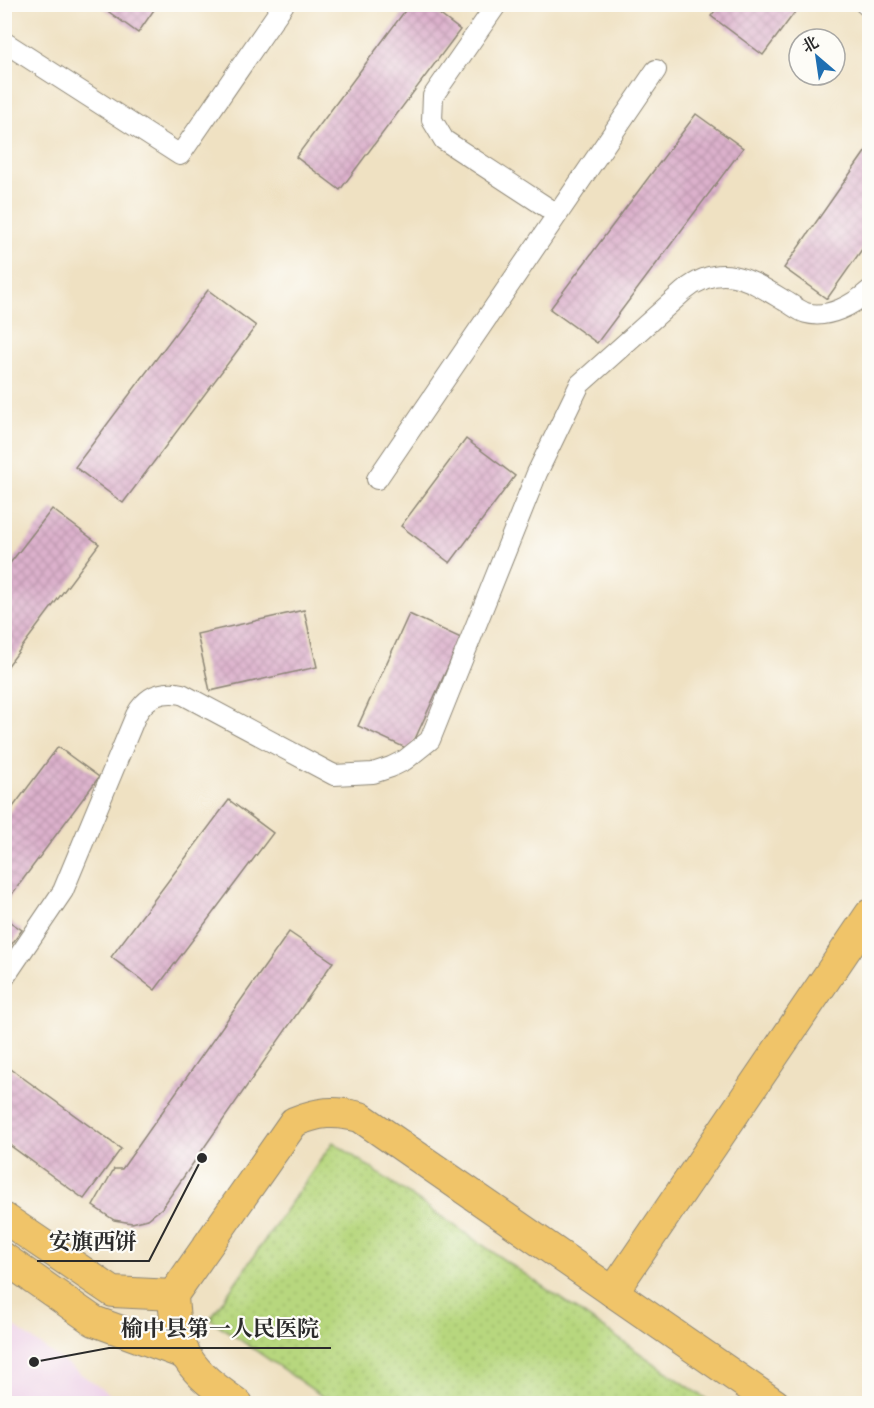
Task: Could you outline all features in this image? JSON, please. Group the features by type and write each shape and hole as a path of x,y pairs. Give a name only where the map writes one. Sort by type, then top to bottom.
{"main road":[{"path":"613,1292 870,914"},
{"path":"238,1404 202,1379 184,1354 174,1325 173,1296 294,1122 315,1113 338,1111 360,1117 775,1404"},
{"path":"4,1218 113,1293 173,1296"},
{"path":"4,1258 94,1321 184,1354"}],"street":[{"path":"4,42 180,155 284,4"},
{"path":"497,4 433,96 432,120 444,140 557,214"},
{"path":"865,4 870,8"},
{"path":"377,479 656,70"},
{"path":"4,978 63,891 136,716 150,698 171,692 182,694 334,775 373,773 405,760 430,740 537,473 580,384 684,291 702,279 723,274 744,278 805,313 834,311 847,307 870,290"}],"shaded area":[{"path":"5,1320 122,1403 5,1403"}],"green space":[{"path":"333,1142 712,1403 332,1403 210,1319"}],"building":[{"path":"98,4 158,4 138,33"},
{"path":"410,4 426,4 460,30 340,190 296,157"},
{"path":"720,4 801,4 763,55 711,16"},
{"path":"696,114 743,148 597,343 550,309"},
{"path":"870,145 870,238 827,299 784,268"},
{"path":"208,290 256,326 123,503 75,467"},
{"path":"466,439 515,476 450,563 401,526"},
{"path":"52,509 99,544 4,671 4,571"},
{"path":"304,610 317,667 210,691 197,634"},
{"path":"409,614 461,638 410,750 358,726"},
{"path":"58,747 99,777 4,905 4,819"},
{"path":"229,800 273,833 155,990 111,957"},
{"path":"4,918 22,930 4,955"},
{"path":"289,932 333,962 162,1208 148,1219 132,1223 114,1220 93,1206 114,1169 122,1169"},
{"path":"4,1064 121,1149 84,1199 4,1141"}],"place":[{"name":"安旗西饼","path":"202,1158"},
{"name":"榆中县第一人民医院","path":"34,1362"}]}
